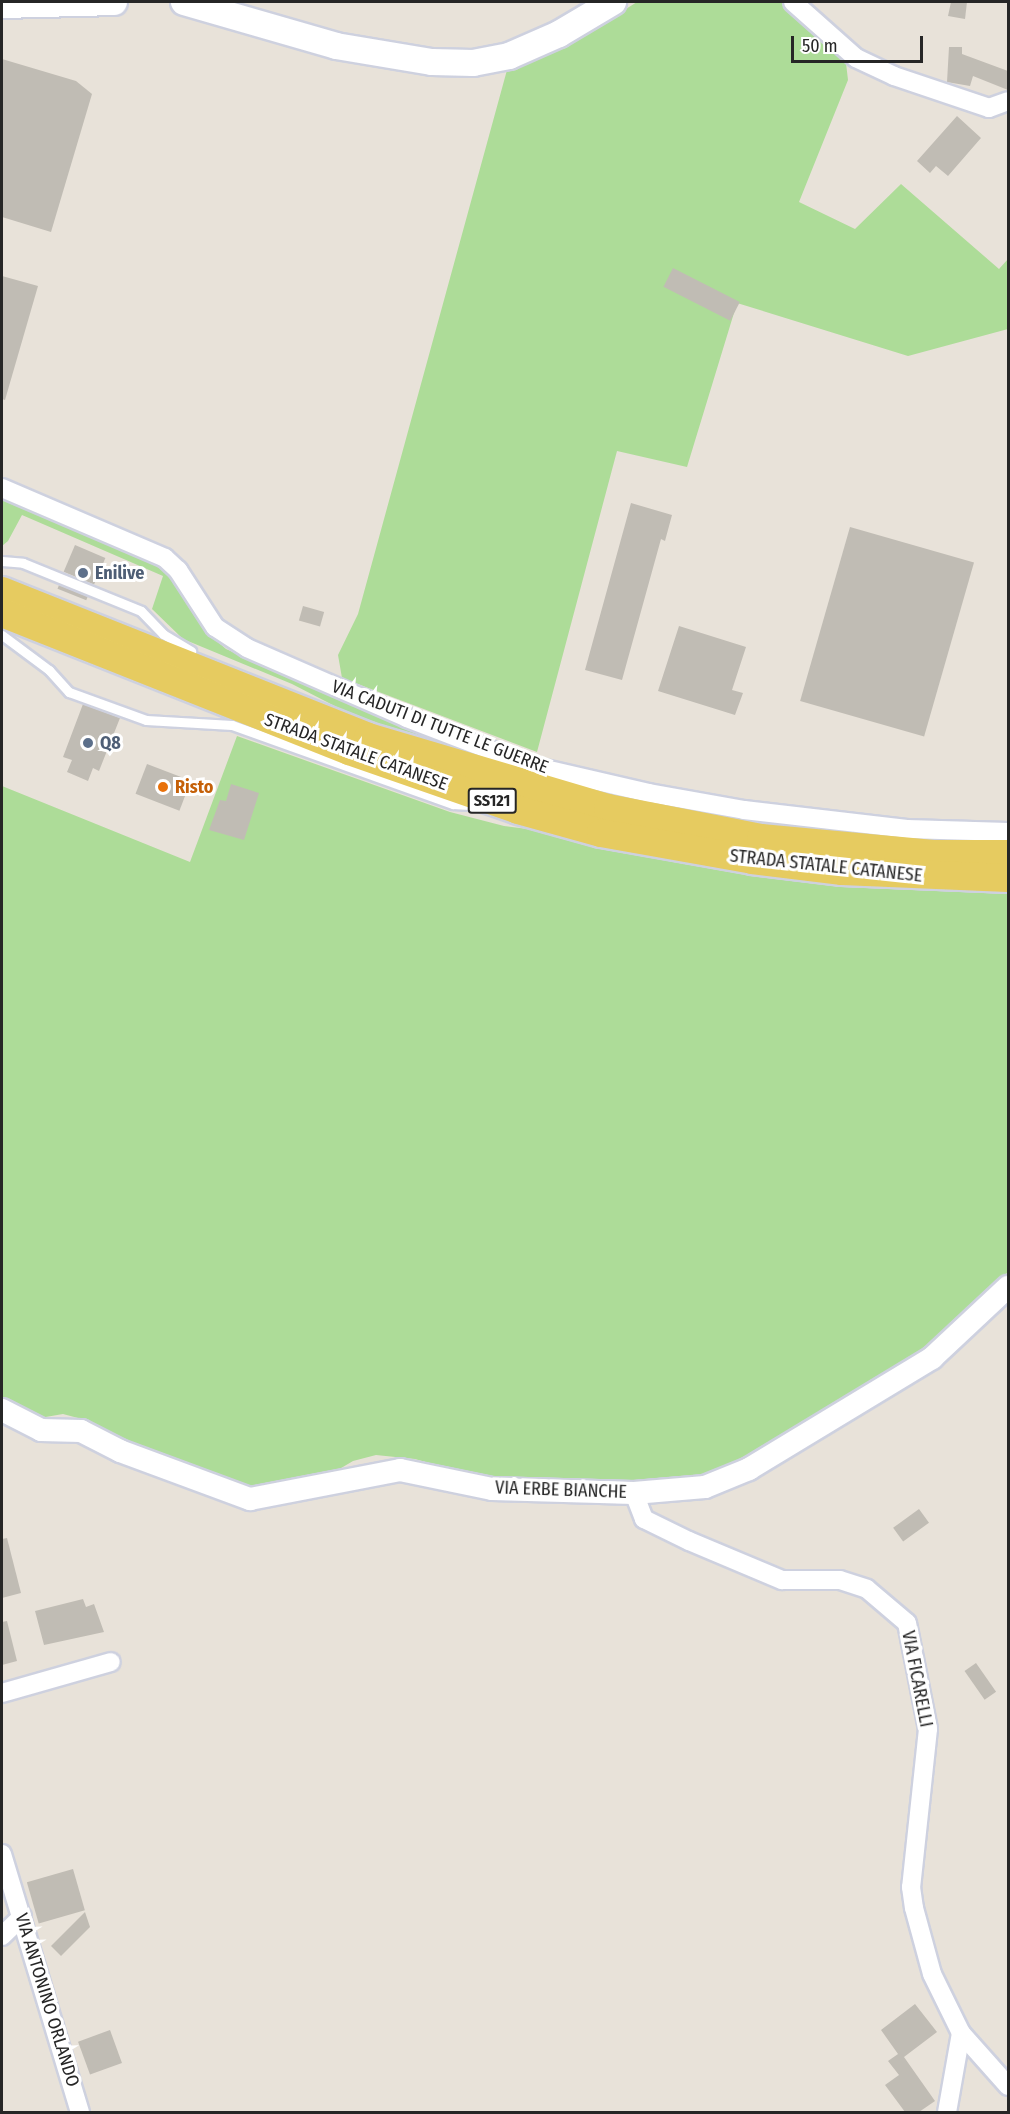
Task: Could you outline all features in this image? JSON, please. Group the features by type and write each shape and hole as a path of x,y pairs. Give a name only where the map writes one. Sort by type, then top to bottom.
{"main road":[{"path":"2,5 114,2"},
{"path":"184,2 336,46 432,62 473,63 509,56 559,34 613,2"},
{"name":"STRADA STATALE CATANESE","path":"2,591 329,722 532,788 687,825 845,847 1008,854"},
{"name":"STRADA STATALE CATANESE","path":"2,613 349,751 519,810 601,833 752,860 886,874 1008,878"}],"street":[{"path":"793,2 856,58 894,76 989,108 1008,101"},
{"name":"VIA CADUTI DI TUTTE LE GUERRE","path":"2,488 165,558 178,570 215,627 247,648 407,718 532,766 649,793 744,810 908,829 1008,832"},
{"name":"VIA ERBE BIANCHE","path":"2,1410 41,1430 81,1431 120,1451 250,1499 400,1470 492,1489 634,1494 705,1487 749,1469 932,1358 1008,1287"},
{"name":"VIA FICARELLI","path":"634,1494 644,1519 689,1541 782,1580 840,1580 867,1589 907,1623 928,1729 911,1887 914,1908 932,1974 961,2032 1008,2086"},
{"path":"2,1693 111,1662"},
{"name":"VIA ANTONINO ORLANDO","path":"2,1854 80,2112"},
{"path":"2,1936 22,1917"},
{"path":"947,2112 961,2032"}],"lane":[{"path":"2,561 23,563 141,611 163,634 203,656"},
{"path":"2,635 48,669 69,692 146,720 232,725 453,804 519,810"},
{"path":"289,692 329,722"}],"green space":[{"path":"637,2 784,2 846,63 848,80 799,202 855,229 901,184 999,269 1008,259 1008,329 908,356 737,303 687,467 617,451 537,752 342,678 338,655 358,614 507,70 567,46"},
{"path":"2,500 150,560 164,569 205,631 226,649 471,756 358,718 292,684 183,639 152,609 163,576 22,515 8,541 2,546"},
{"path":"237,736 450,812 504,826 1008,891 1008,1272 928,1350 716,1476 697,1479 613,1481 589,1486 492,1481 415,1459 376,1455 353,1461 326,1477 251,1488 155,1456 78,1418 63,1414 34,1419 14,1410 2,1399 2,786 190,862"}],"building":[{"path":"951,2 967,2 965,19 948,16"},
{"path":"949,47 962,47 962,54 1008,71 1008,90 973,76 970,86 947,82"},
{"path":"2,59 76,81 92,94 51,232 2,217"},
{"path":"957,116 981,138 948,176 936,166 930,173 917,161"},
{"path":"673,268 740,302 730,321 663,287"},
{"path":"2,276 38,286 5,400 2,399"},
{"path":"631,503 672,515 665,541 661,539 622,680 585,670"},
{"path":"850,527 974,563 924,737 800,701"},
{"path":"75,545 105,558 94,585 64,572"},
{"path":"59,585 88,597 86,600 58,589"},
{"path":"303,606 324,612 320,626 299,620"},
{"path":"679,626 746,647 732,690 743,693 735,715 658,691"},
{"path":"83,704 120,718 99,771 93,768 88,781 67,772 72,760 63,757"},
{"name":"Risto","path":"147,764 191,781 179,811 136,794"},
{"path":"231,784 259,793 244,840 209,830 220,800 226,801"},
{"path":"919,1509 929,1523 903,1542 893,1528"},
{"path":"7,1538 21,1593 2,1598 2,1539"},
{"path":"83,1599 86,1607 94,1604 104,1632 44,1645 35,1611"},
{"path":"7,1621 17,1661 2,1665 2,1622"},
{"path":"976,1663 996,1692 985,1700 965,1671"},
{"path":"73,1869 85,1910 39,1924 27,1882"},
{"path":"85,1912 90,1927 61,1956 51,1946"},
{"path":"915,2004 937,2032 904,2057 935,2101 919,2112 905,2112 885,2085 899,2075 888,2061 898,2054 881,2030"},
{"path":"110,2030 122,2063 90,2075 78,2042"}],"place":[{"name":"Enilive","path":"83,573"},
{"name":"Q8","path":"88,743"},
{"name":"Risto","path":"163,787"}]}
